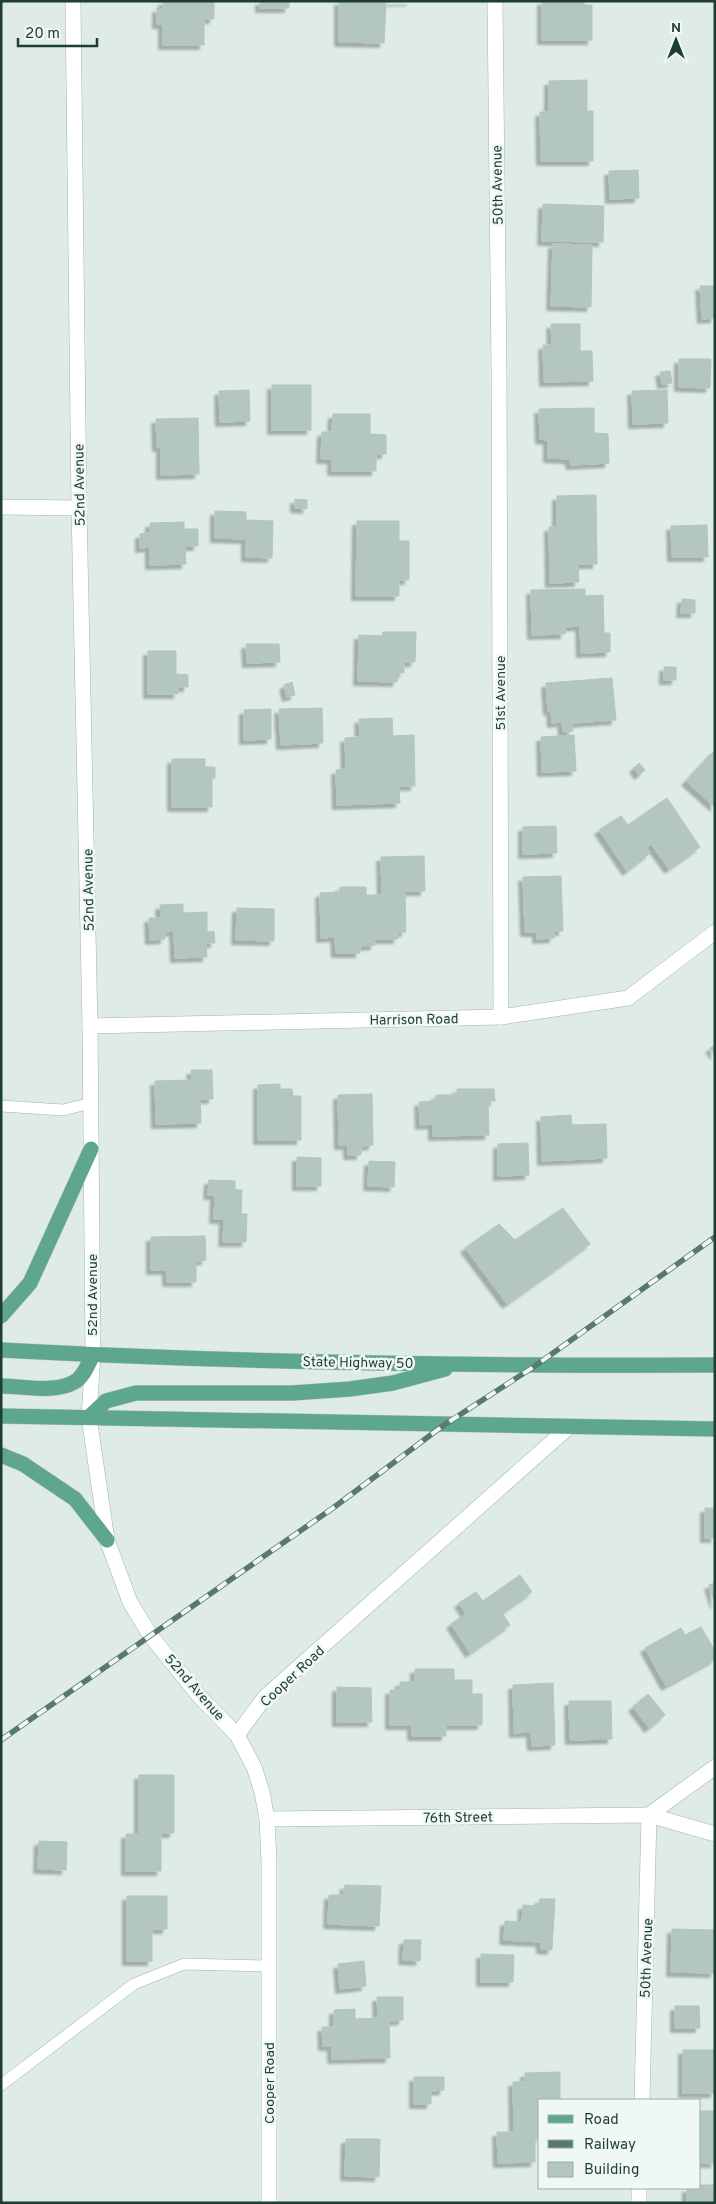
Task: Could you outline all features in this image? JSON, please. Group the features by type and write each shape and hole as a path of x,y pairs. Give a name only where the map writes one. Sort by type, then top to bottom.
{"main road":[{"path":"1,1316 30,1283 91,1149"},
{"name":"State Highway 50","path":"1,1350 93,1355 461,1364 715,1365"},
{"path":"1,1386 64,1387 76,1381 84,1373 93,1355"},
{"path":"89,1417 106,1401 136,1393 178,1391 292,1393 350,1389 393,1383 461,1364"},
{"path":"1,1416 715,1429"},
{"path":"1,1455 22,1464 75,1499 106,1540"}],"street":[{"name":"52nd Avenue","path":"74,1 79,508 91,1103 93,1355 89,1417 106,1540 130,1602 150,1635 200,1697 237,1736"},
{"name":"50th Avenue","path":"495,1 499,370"},
{"name":"51st Avenue","path":"499,370 501,1017"},
{"path":"1,507 79,508"},
{"name":"Harrison Road","path":"90,1026 501,1017 628,998 715,932"},
{"name":"Cooper Road","path":"269,2203 267,1819 256,1775 237,1736 265,1698 570,1426"},
{"path":"649,1815 715,1767"},
{"name":"50th Avenue","path":"642,2099 649,1815"},
{"name":"76th Street","path":"267,1819 649,1815 715,1834"},
{"path":"639,2189 639,2203"}],"lane":[{"path":"1,1106 63,1110 91,1103"},
{"path":"1,2085 134,1984 184,1964 269,1966"}],"building":[{"path":"163,1 214,1 214,19 204,19 204,45 163,45 163,24 157,24 157,8 163,9"},
{"path":"260,1 289,1 289,8 260,8"},
{"path":"339,1 411,1 386,2 384,43 339,42"},
{"path":"542,1 584,1 584,5 592,5 592,40 542,40"},
{"path":"587,80 587,111 593,111 593,161 541,161 540,112 549,112 549,81"},
{"path":"638,170 639,198 610,199 609,171"},
{"path":"543,204 604,206 603,242 542,241"},
{"path":"553,244 592,245 591,307 551,306"},
{"path":"700,286 715,286 715,318 702,319"},
{"path":"551,324 580,324 580,351 592,351 593,381 544,382 543,345 552,345"},
{"path":"679,359 711,359 710,388 679,387"},
{"path":"670,371 672,383 662,384 660,372"},
{"path":"272,385 311,385 311,430 272,430"},
{"path":"249,390 250,421 220,422 219,391"},
{"path":"667,390 668,423 633,424 632,391"},
{"path":"594,408 594,433 608,434 609,463 571,465 569,459 548,458 548,440 540,439 539,409"},
{"path":"333,414 370,414 370,434 386,435 386,454 376,454 376,471 332,471 332,459 321,459 322,432 332,432"},
{"path":"198,418 199,474 161,475 161,447 157,447 156,419"},
{"path":"596,495 597,564 578,564 579,582 550,583 549,527 557,527 557,496"},
{"path":"295,499 307,500 307,509 295,508"},
{"path":"215,511 246,512 246,520 273,521 272,558 246,557 246,539 215,538"},
{"path":"357,521 399,521 399,541 409,541 409,580 399,580 399,596 356,596"},
{"path":"184,522 184,529 198,529 198,546 185,546 186,564 150,565 150,547 140,548 140,534 150,533 150,523"},
{"path":"707,525 708,557 672,557 671,526"},
{"path":"585,589 585,596 603,595 604,633 610,633 610,652 581,653 580,626 565,627 565,634 532,635 531,590"},
{"path":"682,599 695,600 695,613 681,613"},
{"path":"383,632 416,632 415,662 404,662 404,673 398,672 397,682 358,681 359,635 382,636"},
{"path":"246,644 279,644 280,662 247,663"},
{"path":"148,651 176,651 176,674 188,675 188,687 178,687 178,694 148,694"},
{"path":"664,667 676,667 676,680 664,680"},
{"path":"612,678 616,720 572,723 573,731 563,732 562,722 552,723 551,710 548,711 546,683"},
{"path":"292,682 295,695 287,697 284,685"},
{"path":"322,708 323,743 281,745 279,709"},
{"path":"271,709 271,739 244,740 244,710"},
{"path":"392,718 393,736 414,735 415,786 399,786 400,803 337,805 336,770 346,769 345,738 360,737 359,719"},
{"path":"574,735 576,771 542,772 541,737"},
{"path":"715,750 715,807 686,781"},
{"path":"172,759 205,759 205,767 215,767 215,778 212,778 212,807 172,807"},
{"path":"639,763 645,770 639,775 634,768"},
{"path":"667,798 700,847 669,869 651,844 647,848 650,853 627,871 599,830 621,816 628,825"},
{"path":"556,826 557,853 523,854 523,827"},
{"path":"424,856 425,891 405,891 406,932 398,932 398,939 374,939 375,945 360,946 360,953 336,953 335,937 321,938 320,893 340,892 340,887 366,887 366,895 382,895 381,857"},
{"path":"561,876 563,931 554,931 554,938 537,939 537,932 525,932 523,877"},
{"path":"183,904 183,913 207,912 207,932 214,931 215,943 206,943 207,957 175,958 174,931 165,932 165,939 150,940 149,918 161,918 160,905"},
{"path":"237,908 274,909 274,941 236,940"},
{"path":"715,1045 715,1055 710,1048"},
{"path":"191,1070 212,1070 213,1099 200,1099 201,1123 156,1124 155,1081 192,1080"},
{"path":"280,1084 280,1089 292,1089 293,1096 301,1096 301,1140 258,1140 258,1085"},
{"path":"457,1089 494,1089 495,1101 488,1101 489,1135 433,1136 433,1124 420,1125 419,1102 436,1101 436,1095 457,1095"},
{"path":"372,1094 373,1145 361,1146 361,1155 348,1155 348,1145 339,1145 338,1095"},
{"path":"571,1115 572,1125 606,1124 607,1158 542,1161 541,1117"},
{"path":"528,1143 529,1175 498,1176 498,1144"},
{"path":"297,1157 321,1158 321,1186 297,1186"},
{"path":"369,1161 395,1162 394,1187 368,1186"},
{"path":"209,1180 235,1181 235,1190 242,1190 241,1214 247,1214 246,1242 223,1242 224,1219 214,1219 215,1195 208,1195"},
{"path":"563,1208 590,1244 507,1304 465,1248 499,1224 515,1240"},
{"path":"205,1236 206,1260 196,1261 196,1282 167,1282 167,1270 151,1270 151,1237"},
{"path":"705,1508 715,1508 715,1538 705,1538"},
{"path":"520,1575 532,1592 502,1613 510,1625 470,1653 451,1624 466,1614 459,1603 476,1592 483,1601"},
{"path":"715,1583 715,1604 709,1585"},
{"path":"701,1627 715,1651 715,1659 666,1686 645,1648 681,1628 685,1635"},
{"path":"415,1669 454,1669 454,1680 472,1680 472,1694 482,1694 482,1725 446,1725 446,1736 412,1736 412,1725 390,1725 390,1690 400,1690 400,1682 415,1682"},
{"path":"553,1683 555,1745 532,1746 531,1732 514,1733 513,1685"},
{"path":"337,1687 371,1688 372,1722 337,1722"},
{"path":"648,1694 665,1715 649,1728 633,1707"},
{"path":"569,1701 611,1701 612,1739 570,1740"},
{"path":"139,1775 174,1775 174,1833 161,1833 161,1871 126,1871 126,1834 139,1834"},
{"path":"39,1841 67,1842 66,1870 38,1869"},
{"path":"345,1885 381,1886 379,1926 328,1924 329,1895 344,1895"},
{"path":"127,1896 167,1896 167,1929 152,1929 152,1961 127,1961"},
{"path":"540,1899 555,1899 552,1950 541,1949 541,1942 504,1940 505,1921 522,1922 523,1905 539,1906"},
{"path":"672,1929 715,1930 715,1973 671,1972"},
{"path":"404,1940 421,1940 420,1961 403,1960"},
{"path":"481,1954 514,1955 513,1982 481,1982"},
{"path":"364,1961 366,1986 340,1989 338,1964"},
{"path":"377,1997 403,1997 403,2020 389,2021 390,2058 332,2059 332,2046 323,2046 322,2027 334,2027 334,2010 355,2009 355,2019 378,2018"},
{"path":"675,2006 699,2006 700,2028 675,2028"},
{"path":"683,2050 715,2050 715,2093 683,2093"},
{"path":"560,2072 560,2099 538,2099 538,2138 535,2138 535,2162 498,2163 497,2132 514,2132 513,2082 525,2082 525,2073"},
{"path":"414,2077 444,2077 444,2090 431,2091 431,2104 414,2104"},
{"path":"701,2111 715,2111 715,2163 701,2163"},
{"path":"346,2139 380,2139 379,2177 345,2176"},
{"path":"701,2185 715,2185 715,2203 687,2203 687,2189 701,2189"}],"railway":[{"path":"1,1740 333,1508 444,1425 535,1366 715,1237"}]}
